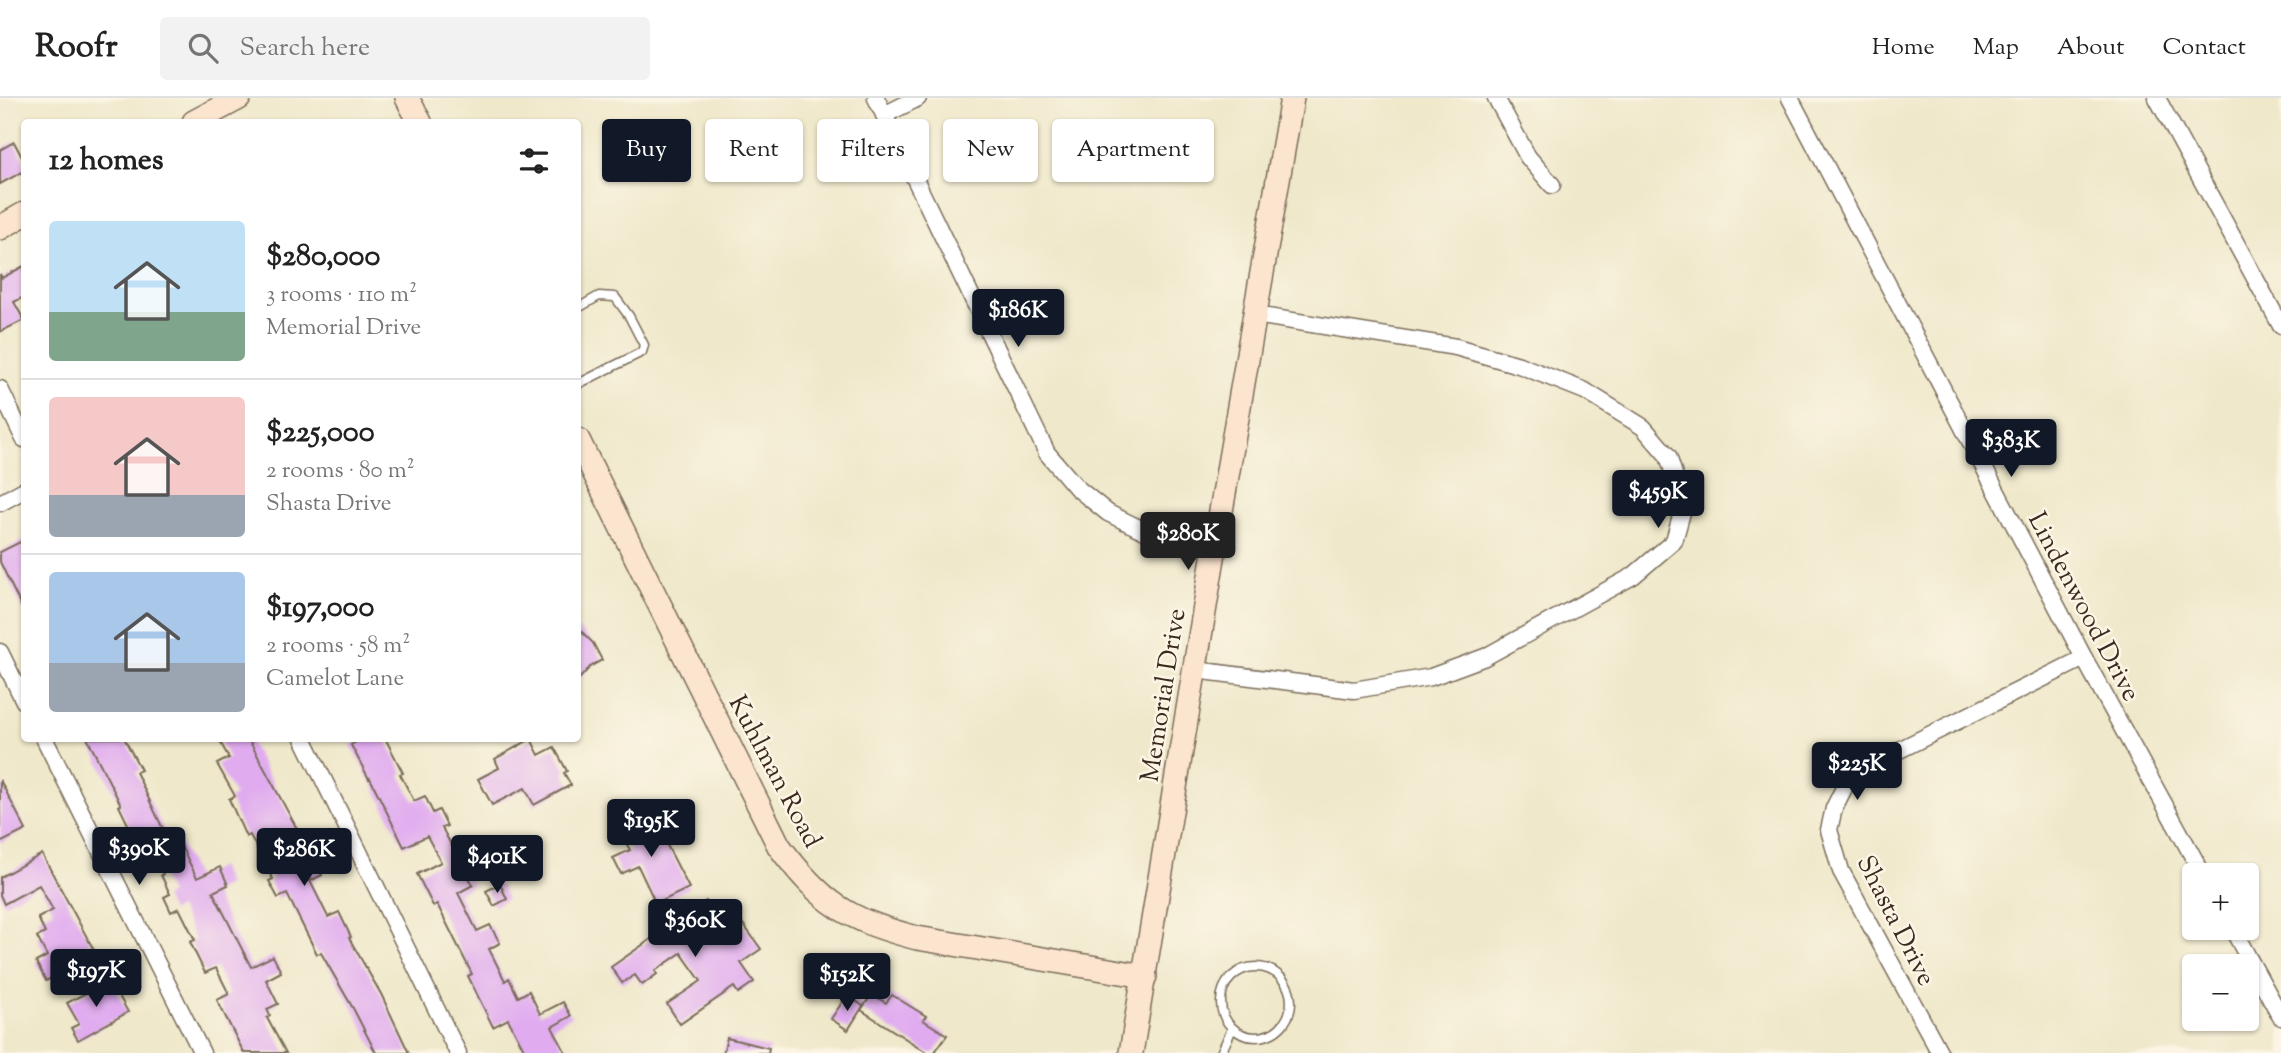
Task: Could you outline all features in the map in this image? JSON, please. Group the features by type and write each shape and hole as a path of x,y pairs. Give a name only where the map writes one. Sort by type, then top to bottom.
{"street":[{"path":"200,119 239,98"},
{"path":"407,98 418,119"},
{"path":"876,98 1047,453 1077,488 1108,513 1153,535 1214,546"},
{"path":"884,115 918,98"},
{"name":"Memorial Drive","path":"1132,1053 1214,546 1292,98"},
{"path":"1496,98 1528,157 1552,185"},
{"name":"Lindenwood Drive","path":"1790,98 2084,658 2196,863"},
{"path":"2157,98 2281,326"},
{"path":"0,228 21,216"},
{"path":"1195,670 1354,690 1431,677 1485,657 1633,576 1674,541 1684,505 1668,456 1643,426 1585,391 1519,365 1456,347 1255,315"},
{"path":"0,389 21,433"},
{"name":"Kuhlman Road","path":"581,446 779,846 818,893 837,908 894,932 1144,976"},
{"path":"0,503 21,492"},
{"path":"0,652 21,695"},
{"name":"Shasta Drive","path":"1940,1053 1840,871 1829,830 1834,808 1847,782 1871,764 2084,658"},
{"path":"46,742 202,1053"},
{"path":"305,742 458,1053"},
{"path":"2239,940 2281,1017"}],"lane":[{"path":"581,306 599,296 615,297 629,316 644,345 642,352 581,382"},
{"path":"1256,966 1268,968 1287,983 1292,1004 1290,1016 1284,1025 1265,1037 1254,1038 1232,1029 1221,1008 1221,996 1225,984 1233,975 1256,966"},
{"path":"1221,1053 1232,1029"}],"building":[{"path":"14,142 21,155 21,173 0,184 0,150"},
{"path":"21,268 21,298 14,302 21,315 21,322 0,332 0,274 2,278"},
{"path":"21,542 21,606 0,562 0,552"},
{"path":"581,631 593,643 602,660 591,666 581,677"},
{"path":"89,742 126,742 141,770 136,772 172,848 180,844 197,878 220,867 228,885 213,892 251,967 273,956 281,972 266,980 278,1004 267,1009 270,1016 267,1018 286,1053 244,1053 217,1000 229,994 216,968 205,973 190,942 195,940 179,908 171,912 164,897 170,894 148,843 139,847 119,806 121,805"},
{"path":"220,742 250,742 322,875 310,881 328,917 339,912 351,937 349,938 381,994 409,1053 376,1053 321,953 317,954 287,894 278,898 269,881 273,879 250,835 246,837 229,799 235,796 217,764 229,758"},
{"path":"356,742 387,742 414,801 425,796 433,813 439,810 447,826 442,828 473,885 458,893 477,931 490,925 500,943 489,949 505,981 509,978 518,997 529,991 540,1014 563,1002 571,1016 552,1027 566,1053 526,1053 508,1019 493,1027 468,976 472,974 437,904 433,906 417,874 441,862 427,836 404,847 351,745"},
{"path":"526,742 532,742 539,755 554,747 571,785 534,805 525,788 492,805 478,779 499,768 495,759"},
{"path":"0,780 26,830 0,843"},
{"path":"651,814 689,888 656,904 638,866 621,874 613,858 630,850 619,830"},
{"path":"42,854 96,954 46,981 36,962 47,956 37,937 45,933 38,918 53,910 39,885 4,904 0,895 0,877"},
{"path":"500,884 507,899 494,906 486,891"},
{"path":"706,901 729,934 743,924 761,949 741,963 754,982 738,993 734,987 680,1024 667,1004 701,981 681,953 655,971 657,974 642,985 635,975 622,983 611,967"},
{"path":"110,980 128,1012 78,1040 71,1028 79,1024 67,1003"},
{"path":"872,994 886,1003 892,995 926,1016 923,1020 947,1035 934,1053 928,1053 861,1010"},
{"path":"847,995 863,1006 848,1030 831,1019"},
{"path":"727,1038 769,1048 768,1053 723,1053"}]}
